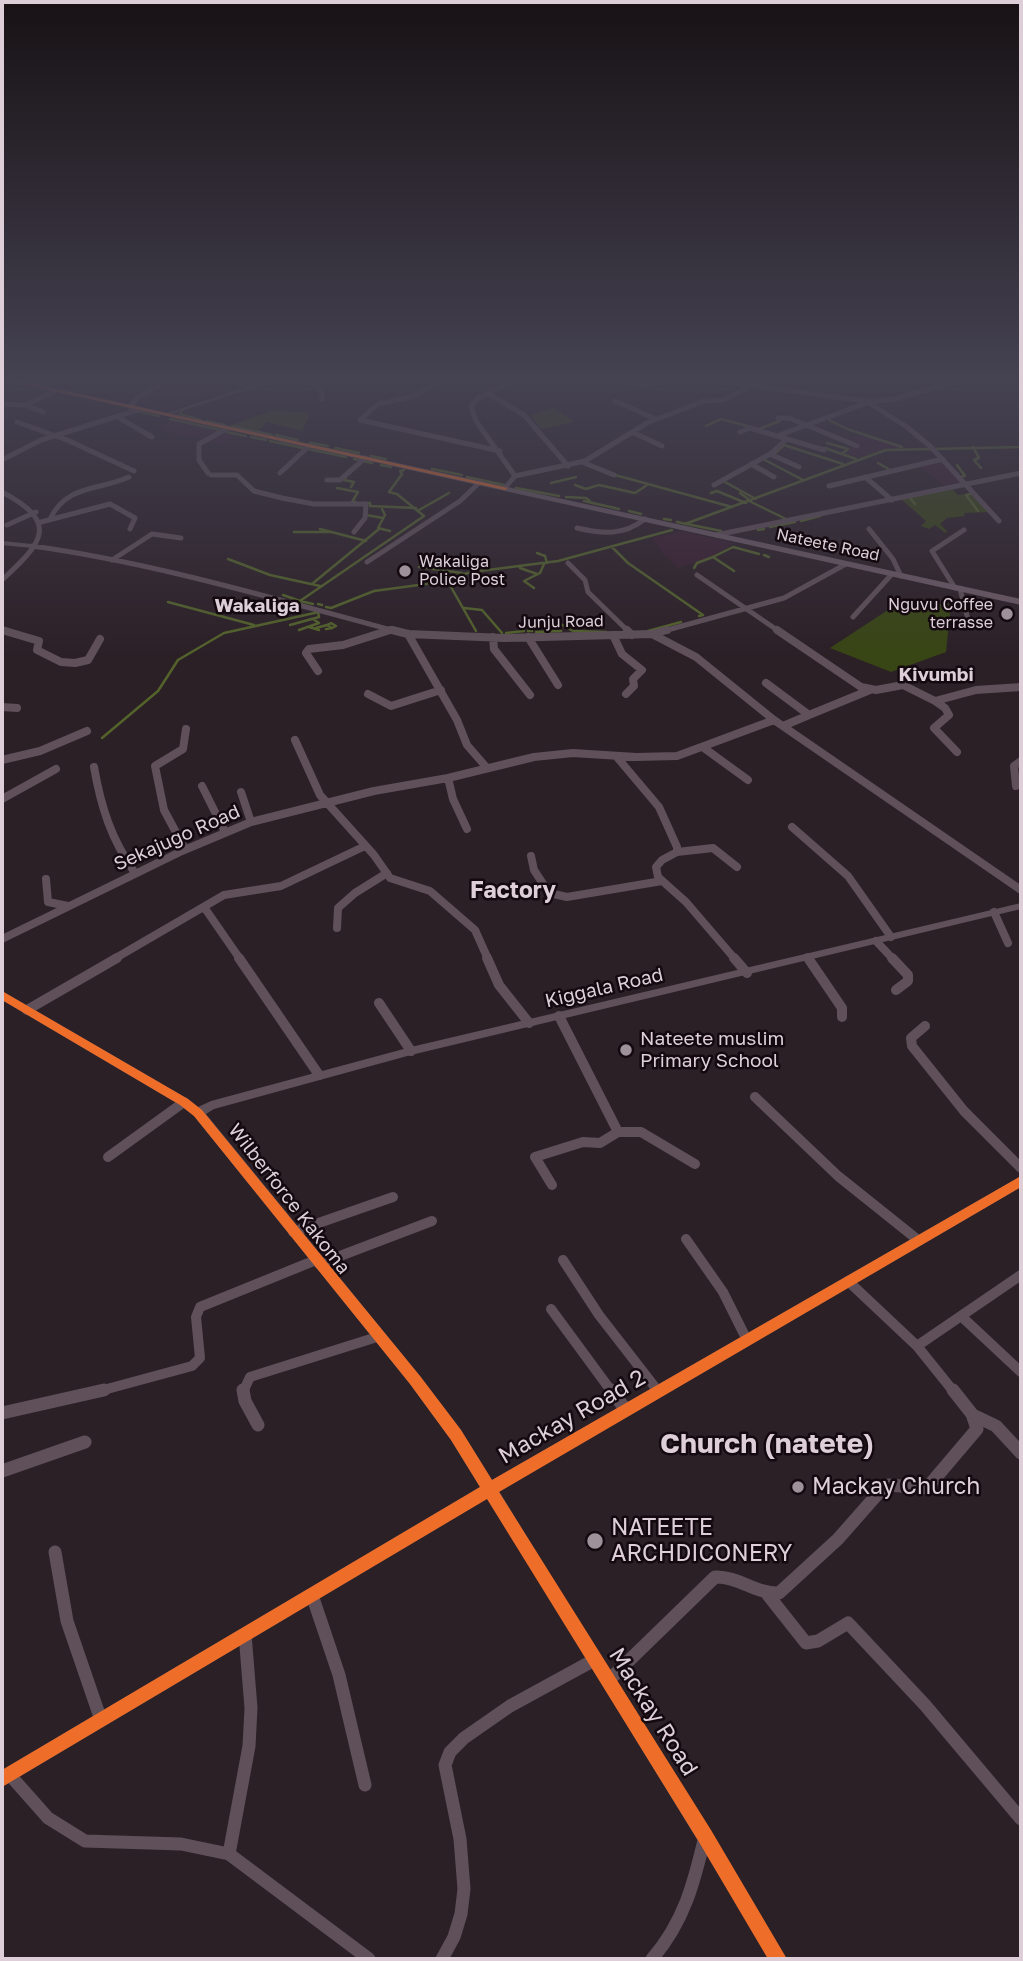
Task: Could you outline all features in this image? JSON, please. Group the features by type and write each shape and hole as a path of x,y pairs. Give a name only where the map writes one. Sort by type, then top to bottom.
{"main road":[{"name":"Nateete Road","path":"440,474 1021,603"}],"street":[{"path":"209,474 237,475 254,491 314,504 366,504 367,514 354,532"},
{"path":"327,480 340,480 347,474"},
{"path":"505,488 515,476 528,474"},
{"path":"714,485 736,474"},
{"path":"765,474 774,477"},
{"path":"829,486 884,474"},
{"path":"955,474 999,521"},
{"path":"716,535 1019,474"},
{"path":"50,519 55,506 74,492 107,486 129,477"},
{"path":"865,478 892,500"},
{"path":"367,562 460,501 481,482"},
{"path":"2,492 23,501 36,512 41,522 41,531 22,561 2,580"},
{"path":"41,522 110,504 135,518 130,529"},
{"path":"7,525 36,512"},
{"path":"577,528 612,535 638,525 645,519"},
{"path":"853,617 897,575 893,559 869,529"},
{"path":"964,530 932,551 957,588 970,628"},
{"path":"112,560 152,534 181,538"},
{"path":"2,543 32,546"},
{"name":"Junju Road","path":"32,546 112,560 408,634 493,637 652,634 791,596 846,564"},
{"path":"568,563 585,580 588,592 632,635"},
{"path":"697,575 861,687 870,690"},
{"path":"318,671 306,653 309,649 343,645 393,629"},
{"path":"2,630 39,640 35,648 37,650 51,659 68,663 88,660 100,639"},
{"path":"408,634 441,690 467,745 487,768"},
{"path":"652,634 696,657 774,720 1021,890"},
{"path":"613,635 622,654 642,670 633,679 634,686 626,694"},
{"path":"493,637 494,649 530,695"},
{"path":"528,637 558,685"},
{"path":"766,683 809,715"},
{"path":"783,726 870,690 903,685 945,708 949,715 934,728 957,752"},
{"path":"935,701 976,690 1021,687"},
{"path":"368,694 391,706 441,690"},
{"path":"2,707 17,708"},
{"name":"Sekajugo Road","path":"2,939 185,849 251,822 374,791 558,754 665,757 704,748 774,720"},
{"path":"185,849 165,817 156,790 155,766 183,749 186,729"},
{"path":"2,760 40,751 87,731"},
{"path":"295,740 320,795 387,873 398,883 430,891 475,930 499,985 529,1023"},
{"path":"704,748 748,780"},
{"path":"616,756 659,807 677,852"},
{"path":"1016,786 1014,766 1021,761"},
{"path":"94,767 105,825 118,850 135,873"},
{"path":"2,799 56,769"},
{"path":"448,778 453,799 467,828"},
{"path":"202,786 225,832"},
{"path":"241,792 251,822"},
{"path":"792,827 848,876 891,937"},
{"path":"27,1010 224,895 281,886 365,846"},
{"path":"737,867 713,848 677,852 662,860 656,867 656,873 747,972"},
{"path":"531,856 534,870 549,893 567,897 662,881"},
{"path":"337,929 338,908 355,893 387,873"},
{"path":"46,879 48,902 68,906"},
{"name":"Kiggala Road","path":"198,1113 211,1105 411,1051 1021,906"},
{"path":"204,907 320,1074"},
{"path":"994,912 1008,943"},
{"path":"876,941 908,975 908,981 897,990"},
{"path":"808,958 842,1008 842,1017"},
{"name":"Wilberforce Kakoma","path":"2,995 184,1102 198,1113 456,1435 490,1489"},
{"path":"379,1003 411,1051"},
{"path":"559,1016 618,1132"},
{"path":"925,1026 911,1038 912,1046 964,1111 1021,1168"},
{"path":"755,1097 838,1176 918,1240"},
{"path":"108,1157 184,1102"},
{"path":"552,1185 535,1157 583,1142 600,1143 618,1132 641,1132 695,1164"},
{"name":"Mackay Road 2","path":"5,1777 490,1489 918,1240 1020,1184"},
{"path":"293,1232 393,1197"},
{"path":"2,1413 117,1387 191,1366 200,1359 196,1318 200,1307 432,1221"},
{"path":"686,1239 723,1292 747,1340"},
{"path":"563,1260 599,1315 658,1391"},
{"path":"917,1346 1021,1275"},
{"path":"768,1595 779,1593 801,1574 888,1485 923,1489 930,1486 978,1429 972,1414 917,1346 848,1281"},
{"path":"551,1309 626,1410"},
{"path":"961,1316 1021,1371"},
{"path":"258,1425 242,1393 243,1384 250,1377 377,1337"},
{"path":"972,1414 996,1426 1020,1450"},
{"path":"2,1471 85,1442"},
{"name":"Mackay Road","path":"490,1489 778,1959"},
{"path":"55,1552 67,1621 101,1720"},
{"path":"609,1680 715,1577 726,1575 768,1595 806,1643 818,1641 848,1623 925,1704 1021,1819"},
{"path":"312,1595 339,1675 365,1785"},
{"path":"229,1854 249,1746 251,1708 245,1634"},
{"path":"442,1959 461,1920 463,1902 463,1863 445,1759 473,1730 511,1705 596,1659"},
{"path":"5,1777 48,1818 85,1841 181,1844 229,1854 369,1959"},
{"path":"652,1959 673,1936 686,1910 705,1836"}],"shaded area":[{"path":"928,474 956,474 966,483 947,488"},
{"path":"682,531 734,543 713,557 678,568 663,554 652,538"}],"green space":[{"path":"952,489 958,495 973,493 989,512 964,513 965,516 947,518 940,524 947,531 945,533 935,525 929,529 921,526 926,521 901,499"},
{"path":"897,604 951,604 946,652 891,672 830,648"}],"waterway":[{"path":"402,474 389,492 397,494 414,508"},
{"path":"455,474 462,475"},
{"path":"791,474 803,480"},
{"path":"755,498 822,474"},
{"path":"960,477 965,476 963,474"},
{"path":"615,475 732,507"},
{"path":"346,477 344,480 354,482 351,487"},
{"path":"467,477 504,485"},
{"path":"551,483 576,477"},
{"path":"723,481 755,498"},
{"path":"575,485 586,489 599,485 635,493 647,485"},
{"path":"337,488 358,492 352,502 356,502"},
{"path":"516,488 559,496"},
{"path":"711,493 717,491 744,502"},
{"path":"419,510 449,493"},
{"path":"740,493 750,500"},
{"path":"974,493 966,495 978,511"},
{"path":"566,497 586,498 590,501"},
{"path":"750,500 755,498"},
{"path":"910,498 915,504"},
{"path":"744,502 750,500"},
{"path":"584,501 619,509"},
{"path":"749,501 788,520"},
{"path":"732,507 744,502"},
{"path":"364,503 370,503 370,506 414,508"},
{"path":"686,524 732,507"},
{"path":"300,601 424,516 414,508"},
{"path":"382,509 385,515 378,528 390,531"},
{"path":"629,511 641,514"},
{"path":"366,515 383,518"},
{"path":"801,521 820,516"},
{"path":"664,519 671,520"},
{"path":"677,522 686,524"},
{"path":"770,527 795,522"},
{"path":"686,524 721,531"},
{"path":"320,529 365,541"},
{"path":"365,541 379,529"},
{"path":"758,530 764,529"},
{"path":"547,562 672,530"},
{"path":"294,532 330,532"},
{"path":"312,584 365,541"},
{"path":"612,547 628,563 703,615 699,616"},
{"path":"713,557 733,547 759,554"},
{"path":"537,553 545,556 547,562"},
{"path":"764,555 769,557"},
{"path":"694,568 697,563 713,557"},
{"path":"713,557 734,571"},
{"path":"228,559 270,575 320,586"},
{"path":"326,607 331,608 374,591 426,584 472,572 547,562"},
{"path":"534,588 524,581 540,573 544,564"},
{"path":"419,567 462,573"},
{"path":"520,568 537,574"},
{"path":"447,580 476,631"},
{"path":"283,595 300,601"},
{"path":"300,601 313,604"},
{"path":"168,602 254,625"},
{"path":"318,604 322,605"},
{"path":"464,608 482,610 502,633"},
{"path":"102,738 158,691 178,660 224,633 318,612"},
{"path":"290,625 319,617 318,612"},
{"path":"299,630 319,623 313,619"},
{"path":"555,621 573,631 606,632"},
{"path":"648,631 681,622"},
{"path":"327,625 331,623 336,626 332,628"},
{"path":"316,628 327,625"},
{"path":"327,625 332,628"},
{"path":"309,627 319,630"},
{"path":"326,629 332,628"},
{"path":"506,633 524,631"},
{"path":"536,632 561,631"}],"cycle path":[{"path":"438,474 505,488"},
{"path":"2,995 184,1102 198,1113 415,1380 456,1435 705,1836 778,1959"},
{"path":"2,1779 490,1489 1021,1181"}],"place":[{"name":"Wakaliga Police Post","path":"405,571"},
{"name":"Nguvu Coffee terrasse","path":"1007,614"},
{"name":"Nateete muslim Primary School","path":"626,1050"},
{"name":"Mackay Church","path":"798,1487"},
{"name":"NATEETE ARCHDICONERY","path":"595,1541"}],"district":[{"name":"Wakaliga","path":"257,606"},
{"name":"Kivumbi","path":"936,675"},
{"name":"Factory","path":"513,891"},
{"name":"Church (natete)","path":"767,1444"}]}
